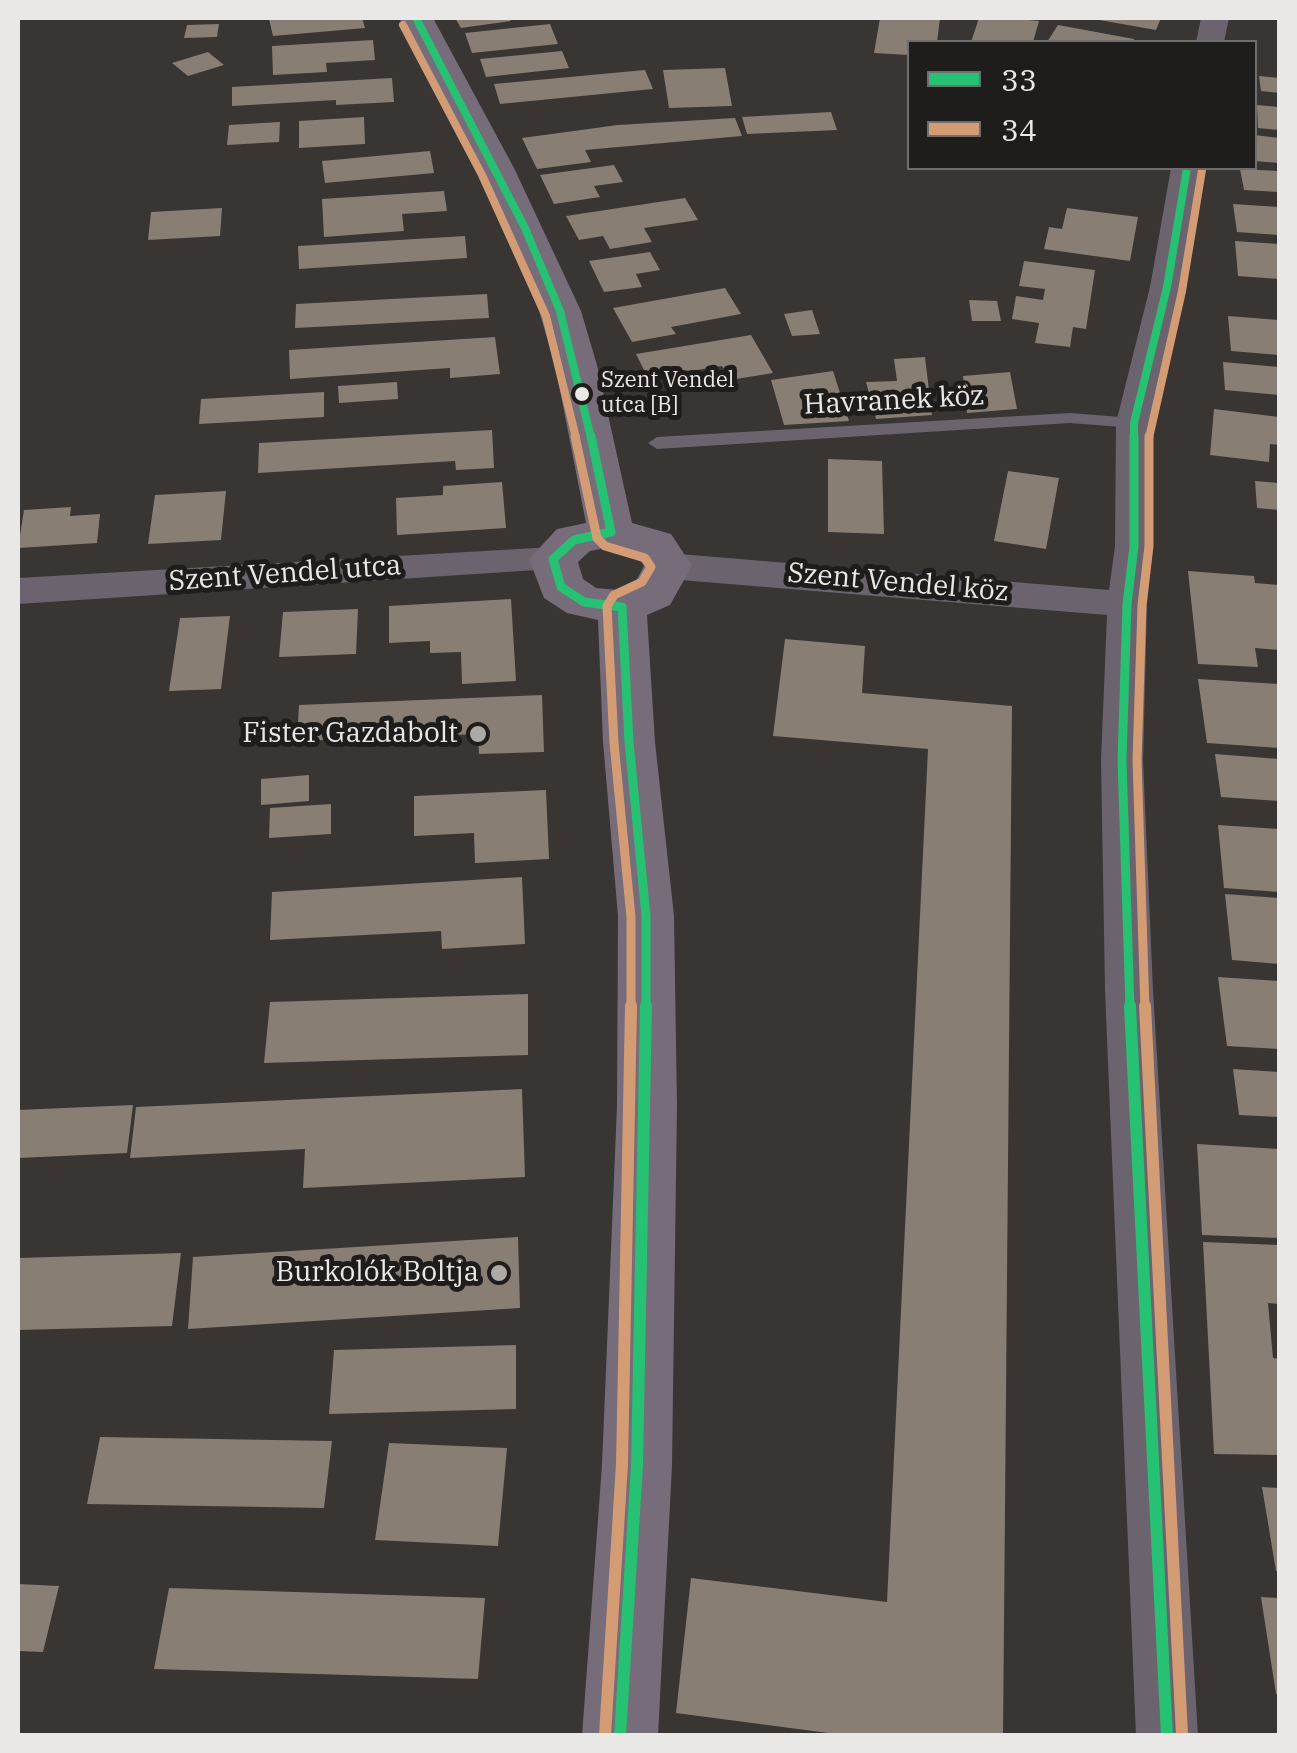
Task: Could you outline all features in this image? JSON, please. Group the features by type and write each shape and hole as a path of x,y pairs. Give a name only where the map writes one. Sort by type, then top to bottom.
{"main road":[{"path":"416,18 517,213 560,311 576,365 611,532"},
{"path":"611,532 654,545 668,566 653,594 622,607 584,602 561,587 553,559 574,540 611,532"},
{"path":"620,1736 637,1465 647,1106 646,916 629,742 622,607"}],"street":[{"path":"1167,1736 1129,990 1122,760 1127,604 1134,546 1134,423 1166,287 1187,170"},
{"name":"Szent Vendel utca","path":"18,591 553,559"},
{"name":"Szent Vendel köz","path":"668,566 1127,604"}],"lane":[{"name":"Havranek köz","path":"658,443 1070,418 1134,423"}],"building":[{"path":"362,18 365,28 273,36 269,19"},
{"path":"455,18 509,18 511,21 461,28"},
{"path":"880,18 940,18 937,40 907,40 907,55 874,53"},
{"path":"979,18 1039,21 1034,40 972,40"},
{"path":"1088,18 1161,18 1156,30"},
{"path":"219,24 217,37 184,38 187,25"},
{"path":"550,24 558,44 472,53 465,33"},
{"path":"1058,25 1134,39 1134,40 1048,40"},
{"path":"373,40 375,60 326,63 327,72 273,75 272,46"},
{"path":"562,51 569,68 486,77 480,59"},
{"path":"208,52 224,65 188,76 172,63"},
{"path":"725,68 732,106 669,108 663,70"},
{"path":"645,70 653,89 500,104 494,84"},
{"path":"1259,76 1279,78 1279,93 1261,91"},
{"path":"392,78 394,102 336,105 336,100 232,106 232,87"},
{"path":"1257,105 1279,107 1279,130 1258,128"},
{"path":"831,112 837,130 747,134 742,117"},
{"path":"364,117 365,144 299,148 299,121"},
{"path":"735,118 742,136 585,150 591,162 537,169 522,138 618,125"},
{"path":"280,122 279,142 227,145 229,125"},
{"path":"1257,135 1279,138 1279,163 1257,161"},
{"path":"430,151 434,173 325,183 322,161"},
{"path":"614,165 623,182 594,186 600,197 554,204 540,175"},
{"path":"1240,170 1279,171 1279,192 1244,190"},
{"path":"444,191 447,211 402,214 404,231 324,237 322,199"},
{"path":"685,198 698,220 644,228 652,242 610,249 603,236 579,240 566,216"},
{"path":"1233,204 1279,207 1279,235 1237,232"},
{"path":"222,208 220,236 148,240 151,212"},
{"path":"1067,208 1138,217 1130,261 1044,249 1049,227 1062,229"},
{"path":"465,236 467,258 299,269 298,246"},
{"path":"1235,241 1279,244 1279,279 1238,276"},
{"path":"650,252 660,270 636,274 642,287 604,292 589,261"},
{"path":"1024,261 1095,270 1086,329 1073,327 1070,347 1035,343 1039,323 1012,319 1016,296 1043,300 1045,289 1019,286"},
{"path":"725,288 741,314 671,327 676,334 632,342 613,308"},
{"path":"487,294 489,318 295,328 296,304"},
{"path":"969,300 997,301 1001,321 972,321"},
{"path":"812,310 820,334 792,336 784,314"},
{"path":"1228,316 1279,320 1279,355 1231,351"},
{"path":"751,335 773,373 730,380 722,366 648,378 636,354"},
{"path":"495,337 500,374 450,378 450,368 290,379 289,350"},
{"path":"925,357 932,415 876,419 866,382 897,381 894,359"},
{"path":"1223,362 1279,367 1279,395 1225,390"},
{"path":"833,371 849,421 784,425 771,380"},
{"path":"1010,372 1017,409 967,413 963,376"},
{"path":"397,382 398,399 339,403 338,386"},
{"path":"324,392 324,417 199,424 201,399"},
{"path":"1214,409 1279,417 1279,445 1270,444 1269,462 1210,455"},
{"path":"492,430 494,468 456,470 455,461 258,473 259,443"},
{"path":"828,459 882,461 884,534 828,532"},
{"path":"1008,471 1059,478 1046,549 994,541"},
{"path":"1255,481 1279,483 1279,510 1257,508"},
{"path":"502,482 506,528 397,535 396,498 443,495 443,486"},
{"path":"226,491 221,540 148,544 155,495"},
{"path":"71,507 70,516 100,514 97,543 18,548 24,510"},
{"path":"1188,571 1254,576 1255,583 1279,585 1279,650 1255,648 1258,667 1198,664"},
{"path":"511,599 516,681 462,684 461,652 430,653 430,641 389,643 389,606"},
{"path":"358,609 356,654 279,657 283,612"},
{"path":"230,616 221,689 169,691 180,618"},
{"path":"785,639 865,646 862,693 1012,706 1003,1736 851,1736 676,1713 691,1578 887,1602 928,749 773,736"},
{"path":"1198,679 1279,684 1279,748 1207,743"},
{"path":"542,695 544,752 479,754 478,734 297,741 299,705"},
{"path":"1215,754 1279,759 1279,801 1221,797"},
{"path":"309,775 309,801 261,805 261,779"},
{"path":"546,790 549,859 475,863 474,833 414,836 414,796"},
{"path":"331,804 331,834 269,838 270,808"},
{"path":"1218,825 1279,829 1279,892 1224,888"},
{"path":"522,877 525,944 442,949 441,931 270,940 272,892"},
{"path":"1225,894 1279,898 1279,964 1232,960"},
{"path":"1218,977 1279,981 1279,1049 1227,1046"},
{"path":"528,994 528,1055 264,1063 270,1002"},
{"path":"1233,1069 1279,1072 1279,1117 1239,1115"},
{"path":"522,1089 525,1177 303,1188 305,1149 130,1158 136,1107"},
{"path":"133,1105 127,1153 18,1158 18,1110"},
{"path":"1197,1144 1279,1149 1279,1238 1202,1235"},
{"path":"518,1237 520,1308 188,1329 193,1257"},
{"path":"1203,1242 1279,1245 1279,1304 1268,1303 1273,1358 1279,1359 1279,1455 1214,1454"},
{"path":"181,1253 172,1326 18,1330 18,1258"},
{"path":"516,1345 516,1409 329,1414 334,1350"},
{"path":"100,1437 332,1441 324,1508 87,1504"},
{"path":"389,1443 507,1448 498,1546 375,1540"},
{"path":"1262,1487 1279,1488 1279,1572 1276,1571"},
{"path":"18,1584 59,1586 43,1652 18,1651"},
{"path":"169,1588 485,1598 478,1679 154,1669"},
{"path":"1261,1597 1279,1598 1279,1694 1276,1694"}],"transit line":[{"name":"33","path":"416,18 525,228 560,311 576,365 611,532 574,540 553,559 561,587 584,602 622,607 629,742 646,916 647,1106 637,1465 620,1736"},
{"name":"34","path":"403,25 482,175 546,316 597,538 605,546 645,558 651,567 642,582 614,595 607,606 614,743 631,917 632,1106 622,1464 605,1735"},
{"name":"33","path":"1167,1736 1129,990 1122,760 1127,604 1134,546 1134,423 1167,287 1187,170"},
{"name":"34","path":"1182,1735 1144,989 1137,760 1142,605 1149,546 1149,425 1182,291 1202,170"}],"place":[{"name":"Szent Vendel utca [B]","path":"582,394"},
{"name":"Fister Gazdabolt","path":"478,734"},
{"name":"Burkolók Boltja","path":"499,1273"}]}
